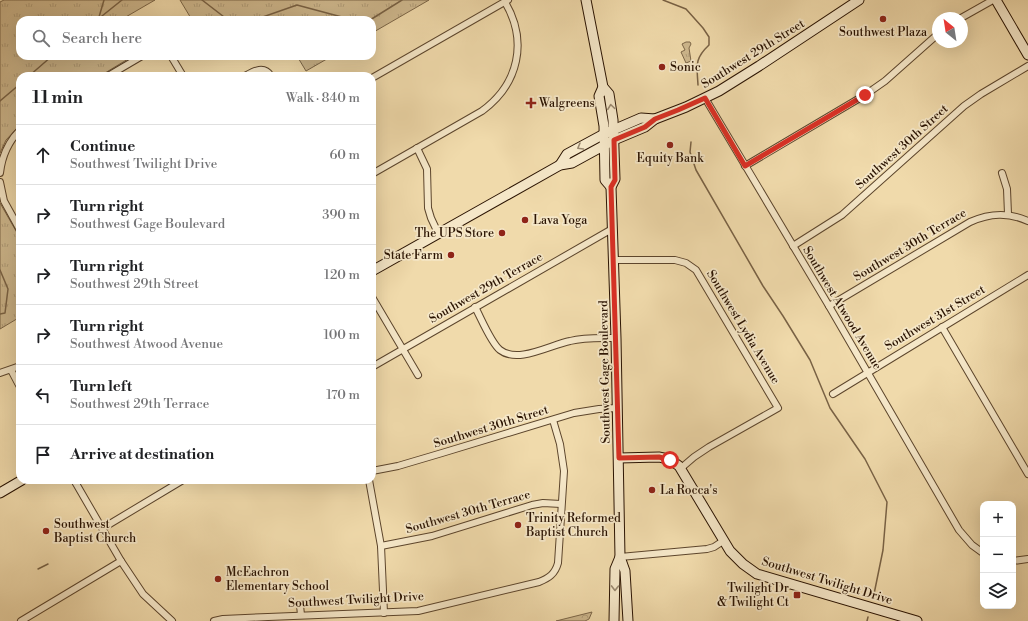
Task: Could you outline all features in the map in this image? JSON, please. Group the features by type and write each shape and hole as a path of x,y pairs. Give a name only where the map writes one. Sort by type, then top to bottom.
{"main road":[{"name":"Southwest Gage Boulevard","path":"586,0 603,87 600,96 604,134 606,180 611,187"},
{"name":"Southwest 29th Street","path":"376,269 560,165 572,163 614,140 645,127 655,119 705,98 744,76 858,0"},
{"path":"996,0 1028,55"},
{"name":"Southwest Gage Boulevard","path":"603,87 609,94 614,129 615,180 611,187 618,408 620,557 626,571 628,621"},
{"name":"Southwest 29th Street","path":"560,165 567,154 614,129 641,118 655,119"},
{"name":"Southwest Twilight Drive","path":"619,458 659,457 670,460 680,469 738,560 757,574 917,621"},
{"path":"0,493 16,484"},
{"name":"Southwest Gage Boulevard","path":"614,621 615,569 620,557"}],"street":[{"path":"968,14 993,0"},
{"path":"376,76 506,1 516,26 518,43 514,70 506,87 495,100 482,111 376,172"},
{"path":"745,166 871,91 885,81 932,39"},
{"path":"115,72 135,60"},
{"path":"173,60 181,72"},
{"name":"Southwest 30th Street","path":"793,246 842,216 964,106 980,94 1028,66"},
{"path":"252,72 256,70 265,70 267,72"},
{"name":"Southwest Atwood Avenue","path":"705,98 829,306 959,530 972,545 980,551"},
{"path":"0,173 6,151 11,140 16,134"},
{"path":"417,148 427,169 428,208 438,233"},
{"path":"1002,174 1008,189 1008,214"},
{"path":"0,182 7,208 16,223"},
{"name":"Southwest 30th Terrace","path":"829,306 970,222 988,215 1008,214 1028,221"},
{"name":"Southwest 29th Terrace","path":"376,365 612,229"},
{"name":"Southwest Lydia Avenue","path":"613,260 671,259 686,263 696,270 778,408 709,447 680,469"},
{"name":"Southwest 31st Street","path":"833,394 1028,275"},
{"path":"376,304 418,375"},
{"path":"475,307 498,348 511,355 518,356 574,340 616,338"},
{"path":"942,327 1028,474"},
{"path":"0,373 16,368"},
{"path":"11,370 16,379"},
{"name":"Southwest 30th Street","path":"376,470 405,464 581,411 599,408 618,408"},
{"name":"Southwest Twilight Drive","path":"214,621 223,619 384,614 418,611 532,584 548,578 555,571 558,563 561,504 564,480 563,458 553,420"},
{"path":"76,484 121,561 143,594 172,621"},
{"path":"103,528 170,484"},
{"path":"370,484 381,546 384,614"},
{"name":"Southwest 30th Terrace","path":"381,546 432,536 532,505 543,503 561,504"},
{"path":"620,557 707,549 714,547 724,540"},
{"path":"1016,561 1028,559"},
{"path":"20,621 121,561"},
{"path":"300,605 301,616"}],"green space":[{"path":"4,0 155,0 127,16 16,16 16,60 126,60 107,72 16,72 16,129 6,140 0,153 0,2"},
{"path":"180,0 429,0 376,31 376,16 190,16"},
{"path":"690,42 691,44 689,48 691,61 686,63 681,52 685,50 682,44"},
{"path":"299,60 325,60 306,71"},
{"path":"0,203 16,231 16,319 0,329"},
{"path":"592,612 589,619 585,621 556,621"}],"waterway":[{"path":"99,16 104,0"},
{"path":"102,16 122,0"},
{"path":"202,0 223,16"},
{"path":"376,16 402,0"},
{"path":"663,0 686,9 709,37 709,45 701,54 698,63 698,85"},
{"path":"265,16 297,5 338,16"},
{"path":"34,72 47,60"},
{"path":"0,101 16,87"},
{"path":"691,142 690,152 696,170 763,286 810,360 830,408 865,459 887,502 883,550 873,599"},
{"path":"0,270 8,289 5,313 0,314"},
{"path":"38,569 48,564"},
{"path":"867,621 868,617"}],"place":[{"name":"Southwest Plaza","path":"883,19"},
{"name":"Sonic","path":"662,67"},
{"name":"Walgreens","path":"531,103"},
{"name":"Equity Bank","path":"670,145"},
{"name":"Lava Yoga","path":"525,220"},
{"name":"The UPS Store","path":"502,233"},
{"name":"State Farm","path":"451,255"},
{"name":"La Rocca's","path":"652,490"},
{"name":"Trinity Reformed Baptist Church","path":"518,525"},
{"name":"Southwest Baptist Church","path":"46,531"},
{"name":"McEachron Elementary School","path":"218,579"},
{"name":"Twilight Dr & Twilight Ct","path":"797,595"}],"route":[{"path":"670,460 659,457 619,458 611,187 615,180 614,140 645,127 655,119 705,98 745,166 865,95"}]}
